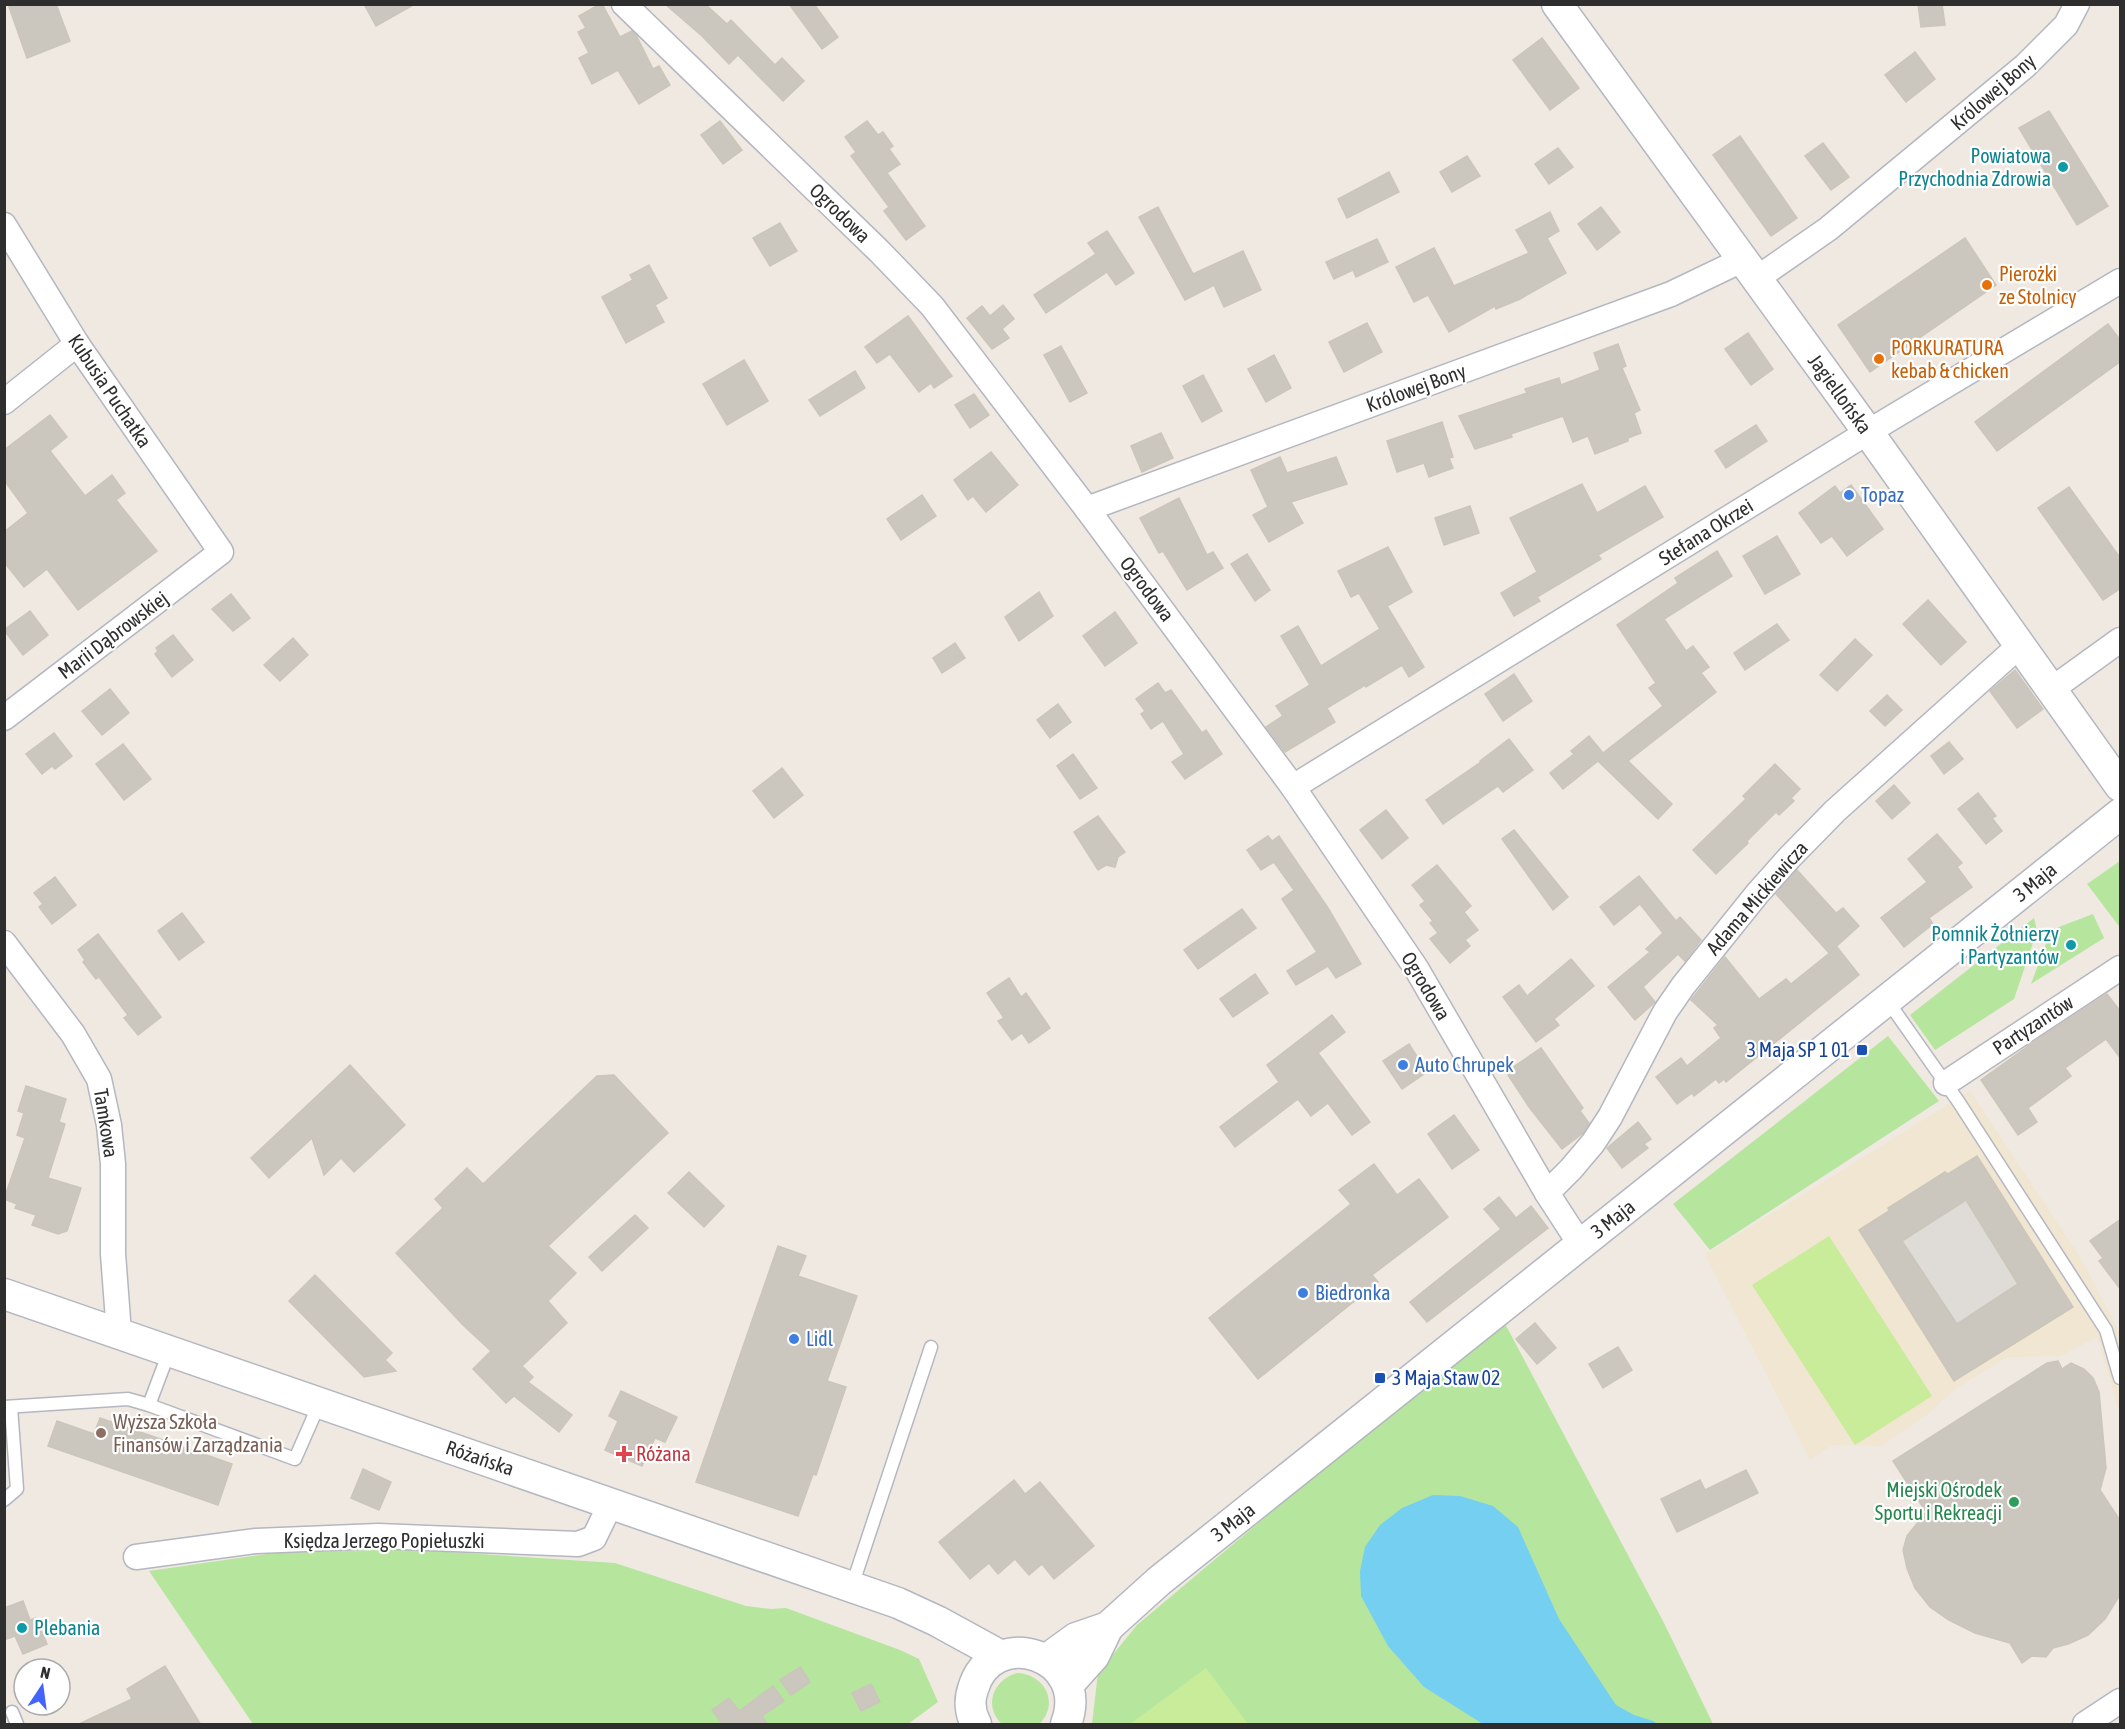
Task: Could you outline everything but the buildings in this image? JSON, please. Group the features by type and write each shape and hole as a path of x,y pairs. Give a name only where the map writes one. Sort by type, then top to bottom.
{"street":[{"name":"Ogrodowa","path":"624,4 879,251 932,306 1087,509 1293,787 1416,968 1580,1244"},
{"name":"Jagiellońska","path":"1557,4 1868,432 2121,786"},
{"name":"Królowej Bony","path":"1087,509 1671,294 1749,269 1828,229 2025,66 2066,25 2077,4"},
{"name":"Kubusia Puchatka","path":"4,225 77,344 221,552"},
{"name":"Stefana Okrzei","path":"1293,787 1868,432 2121,281"},
{"path":"4,402 77,344"},
{"name":"Marii Dąbrowskiej","path":"4,718 221,552"},
{"path":"2052,689 2121,640"},
{"name":"Adama Mickiewicza","path":"1548,1193 1593,1143 1610,1118 1665,1012 1757,894 1835,811 2019,646"},
{"name":"3 Maja","path":"1068,1685 1094,1656 1108,1627 1159,1581 2121,814"},
{"name":"Tamkowa","path":"4,943 73,1034 99,1079 109,1125 113,1164 112,1254 118,1333"},
{"name":"Partyzantów","path":"1946,1083 2121,968"},
{"name":"Różańska","path":"4,1294 898,1603 937,1621 991,1664"},
{"name":"Księdza Jerzego Popiełuszki","path":"136,1557 256,1541 378,1536 578,1544 594,1538 610,1503"},
{"name":"3 Maja","path":"1047,1659 1076,1638 1108,1627"},
{"path":"973,1723 971,1695 991,1664 1016,1652 1032,1653 1047,1659 1060,1670 1068,1685 1071,1699 1066,1725"},
{"path":"2085,1725 2121,1701"}],"lane":[{"path":"1887,1000 1946,1083 2106,1330 2121,1378"},
{"path":"852,1586 931,1347"},
{"path":"149,1405 170,1351"},
{"path":"4,1500 17,1489 8,1407 128,1399 295,1459 320,1402"}],"shaded area":[{"path":"1970,1091 2082,1260 2119,1332 2120,1414 2097,1337 2060,1356 2007,1357 1955,1389 1927,1415 1881,1446 1832,1445 1810,1460 1705,1255"},
{"path":"1966,1200 2018,1284 1957,1324 1902,1241"}],"green space":[{"path":"2120,861 2120,925 2119,926 2087,884"},
{"path":"2093,914 2104,938 2031,984 2051,930"},
{"path":"2034,918 2037,931 2014,999 1935,1050 1910,1015"},
{"path":"1888,1036 1939,1101 1710,1250 1673,1204"},
{"path":"1829,1236 1932,1396 1855,1445 1752,1285"},
{"path":"1502,1318 1664,1623 1713,1724 1092,1724 1098,1673 1137,1625"},
{"path":"403,1549 615,1563 746,1606 786,1608 919,1659 938,1702 908,1724 253,1724 149,1571 274,1553"},
{"path":"1206,1668 1248,1724 1130,1724"},
{"path":"1017,1673 1035,1679 1046,1691 1049,1699 1048,1708 1039,1724 1002,1724 996,1717 992,1702 993,1694 1002,1681"}],"water":[{"path":"1433,1495 1460,1496 1493,1506 1518,1527 1559,1619 1616,1705 1657,1724 1483,1724 1424,1687 1388,1646 1361,1596 1360,1571 1365,1547 1380,1525 1402,1508"}],"place":[{"name":"Powiatowa Przychodnia Zdrowia","path":"2063,167"},
{"name":"Pierożki ze Stolnicy","path":"1987,285"},
{"name":"PORKURATURA kebab & chicken","path":"1879,359"},
{"name":"Topaz","path":"1849,495"},
{"name":"Pomnik Żołnierzy i Partyzantów","path":"2071,945"},
{"name":"3 Maja SP 1 01","path":"1862,1050"},
{"name":"Auto Chrupek","path":"1403,1065"},
{"name":"Biedronka","path":"1303,1293"},
{"name":"Lidl","path":"794,1339"},
{"name":"3 Maja Staw 02","path":"1380,1378"},
{"name":"Wyższa Szkoła Finansów i Zarządzania","path":"101,1433"},
{"name":"Różana","path":"624,1454"},
{"name":"Miejski Ośrodek Sportu i Rekreacji","path":"2014,1502"},
{"name":"Plebania","path":"22,1628"}]}
